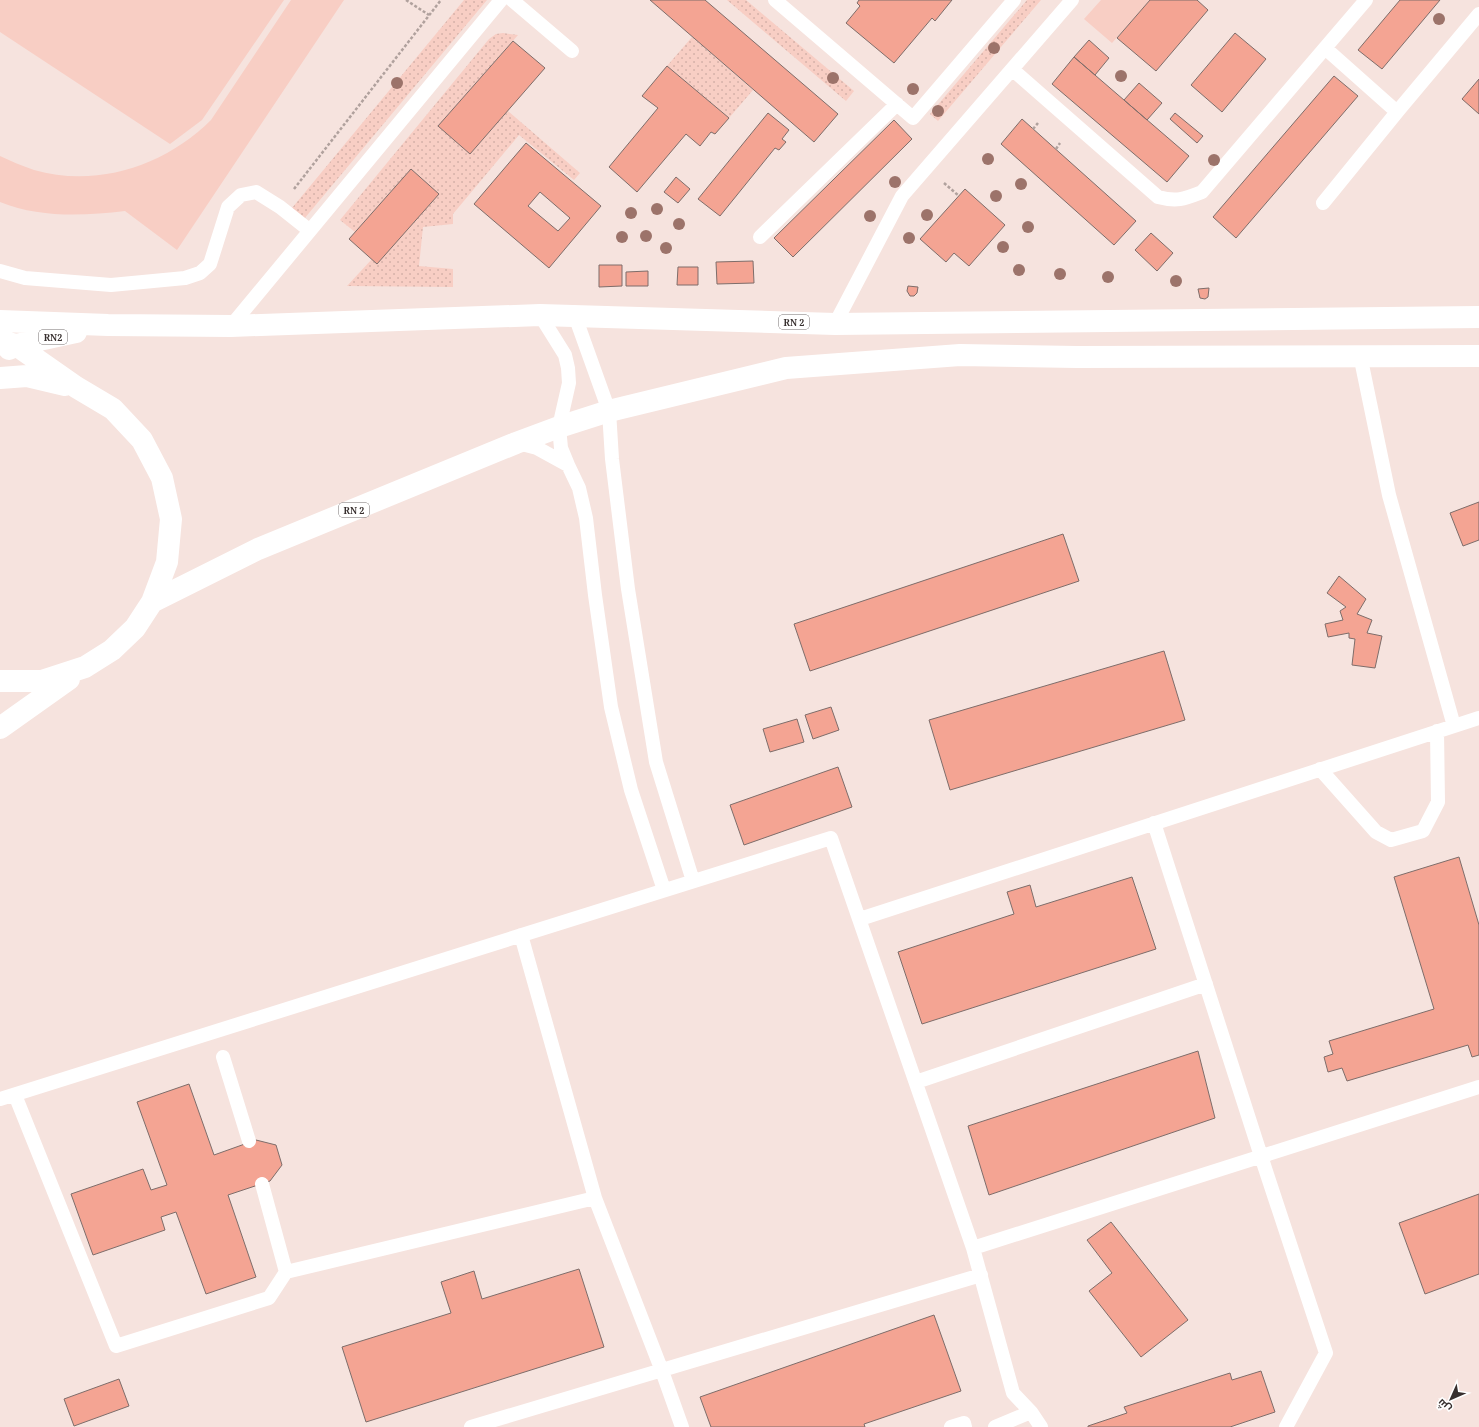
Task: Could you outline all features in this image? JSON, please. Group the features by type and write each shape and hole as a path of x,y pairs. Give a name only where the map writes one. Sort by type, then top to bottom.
{"main road":[{"name":"RN 2","path":"108,325 230,326 540,315 835,324 1479,317"},
{"name":"RN2","path":"0,321 108,325"},
{"name":"RN2","path":"5,347 108,325"},
{"name":"RN2","path":"5,347 76,388"},
{"name":"RN 2","path":"152,602 258,549 516,443 559,427 609,411 786,368 960,355 1076,357 1360,355 1479,356"},
{"path":"0,378 27,376 76,388 113,409 142,440 162,478 170,519 167,562 152,602 135,628 112,650 85,667 0,728"},
{"path":"0,681 42,681 85,667"}],"lane":[{"path":"230,326 501,0"},
{"path":"512,0 572,51"},
{"path":"776,0 913,118 1014,0"},
{"path":"835,324 902,196 1013,70 1072,0"},
{"path":"1013,70 1158,197 1172,200 1187,198 1202,192 1366,0"},
{"path":"1323,203 1479,14"},
{"path":"1325,48 1397,112"},
{"path":"760,237 897,104"},
{"path":"0,271 24,278 111,285 185,278 200,273 210,264 228,207 241,195 256,192 280,207 309,230"},
{"path":"540,315 565,355 568,368 569,383 559,427 561,448 579,488 584,504 611,707 631,790 664,890"},
{"path":"575,316 609,411 612,459 628,589 656,762 693,881"},
{"path":"1360,355 1389,495 1454,726"},
{"path":"516,443 537,448 568,465"},
{"path":"860,919 1479,718"},
{"path":"1320,770 1376,832 1391,840 1423,831 1438,802 1437,731"},
{"path":"1154,823 1260,1156 1326,1352 1286,1427"},
{"path":"0,1099 831,838 973,1248 1014,1393 1031,1412 1041,1427"},
{"path":"521,935 595,1198 682,1427"},
{"path":"916,1082 1206,984"},
{"path":"223,1057 249,1141"},
{"path":"973,1248 1479,1087"},
{"path":"15,1095 116,1346 269,1298 286,1272 595,1198"},
{"path":"262,1184 286,1272"},
{"path":"471,1427 981,1275"},
{"path":"995,1427 1031,1412"},
{"path":"951,1427 964,1423 965,1427"}],"path":[{"path":"406,0 429,15"},
{"path":"280,207 441,0"}],"shaded area":[{"path":"0,0 284,0 202,120 170,144 0,32"},
{"path":"291,0 344,0 177,250 125,211 78,215 46,213 30,211 0,202 0,156 34,170 58,175 82,176 106,174 129,169 151,161 173,150 193,136 211,120"},
{"path":"464,0 487,0 304,219 292,208"},
{"path":"727,0 746,0 854,91 846,101"},
{"path":"1027,0 1041,0 938,121 930,114"},
{"path":"1101,0 1150,0 1112,43 1084,19"},
{"path":"503,33 518,35 438,126 470,154 508,111 580,173 574,180 519,135 453,214 453,224 423,227 419,266 453,269 453,287 347,286 372,259 377,264 438,194 411,169 355,232 340,220 489,39 496,34"},
{"path":"692,37 753,90 729,118 667,66"}],"building":[{"path":"650,0 705,0 838,114 814,142"},
{"path":"859,0 952,0 935,21 932,18 894,63 846,23 860,6 857,3"},
{"path":"1150,0 1197,0 1208,10 1156,71 1117,38"},
{"path":"1400,0 1440,0 1382,69 1358,50"},
{"path":"1235,33 1266,59 1222,112 1191,85"},
{"path":"1089,40 1109,58 1095,75 1074,57"},
{"path":"513,41 545,68 470,154 438,126"},
{"path":"1074,57 1189,156 1167,182 1052,84"},
{"path":"667,66 729,118 715,134 711,132 700,146 686,134 637,192 609,167 658,108 642,96"},
{"path":"1334,76 1358,96 1236,238 1213,217"},
{"path":"1479,79 1479,114 1462,99"},
{"path":"1139,83 1162,103 1147,120 1124,100"},
{"path":"768,113 789,130 782,139 786,142 779,150 775,148 720,216 698,199"},
{"path":"1175,113 1203,136 1197,143 1170,119"},
{"path":"1022,119 1136,221 1114,245 1001,144"},
{"path":"894,120 912,139 793,257 774,238"},
{"path":"526,143 601,206 549,268 474,204","holes":["540,192 570,218 558,231 528,206"]},
{"path":"411,169 439,194 377,264 349,239"},
{"path":"676,177 690,189 678,203 664,192"},
{"path":"965,189 1005,225 969,266 954,253 946,262 920,239"},
{"path":"1151,233 1173,253 1157,271 1135,250"},
{"path":"753,261 754,283 717,284 716,262"},
{"path":"599,265 622,265 622,286 599,287"},
{"path":"678,267 698,267 698,285 677,285"},
{"path":"648,271 648,286 626,286 626,272"},
{"path":"908,286 918,287 917,293 914,296 910,296 907,291"},
{"path":"1209,288 1208,297 1205,299 1200,298 1198,289"},
{"path":"1479,502 1479,540 1463,546 1450,513"},
{"path":"1063,534 1079,581 810,671 794,624"},
{"path":"1339,576 1366,599 1357,614 1372,620 1367,633 1382,636 1375,668 1352,665 1355,639 1349,638 1349,633 1328,637 1325,624 1343,620 1340,611 1346,607 1327,593"},
{"path":"1164,651 1185,720 950,790 929,720"},
{"path":"831,707 839,730 813,739 805,715"},
{"path":"797,719 804,742 770,752 763,729"},
{"path":"838,767 852,807 744,845 730,805"},
{"path":"1459,857 1479,925 1479,1055 1472,1057 1468,1045 1347,1081 1342,1068 1328,1072 1324,1057 1333,1054 1329,1041 1434,1009 1394,877"},
{"path":"1132,877 1156,949 922,1024 898,952 1014,914 1007,892 1030,885 1036,907"},
{"path":"1198,1051 1215,1118 989,1195 968,1126"},
{"path":"189,1084 214,1155 256,1140 276,1145 282,1165 270,1181 228,1195 256,1277 206,1294 176,1212 161,1217 165,1230 93,1255 71,1194 143,1169 151,1190 167,1185 137,1102"},
{"path":"1479,1194 1479,1274 1425,1294 1399,1223"},
{"path":"1111,1222 1188,1320 1141,1357 1089,1291 1112,1273 1087,1240"},
{"path":"579,1269 604,1347 366,1422 342,1347 451,1313 441,1282 474,1271 482,1299"},
{"path":"934,1315 961,1391 864,1424 865,1427 711,1427 700,1397"},
{"path":"1261,1371 1275,1412 1230,1427 1088,1427 1127,1413 1124,1407 1230,1373 1232,1380"},
{"path":"119,1379 129,1406 74,1426 64,1399"}]}
